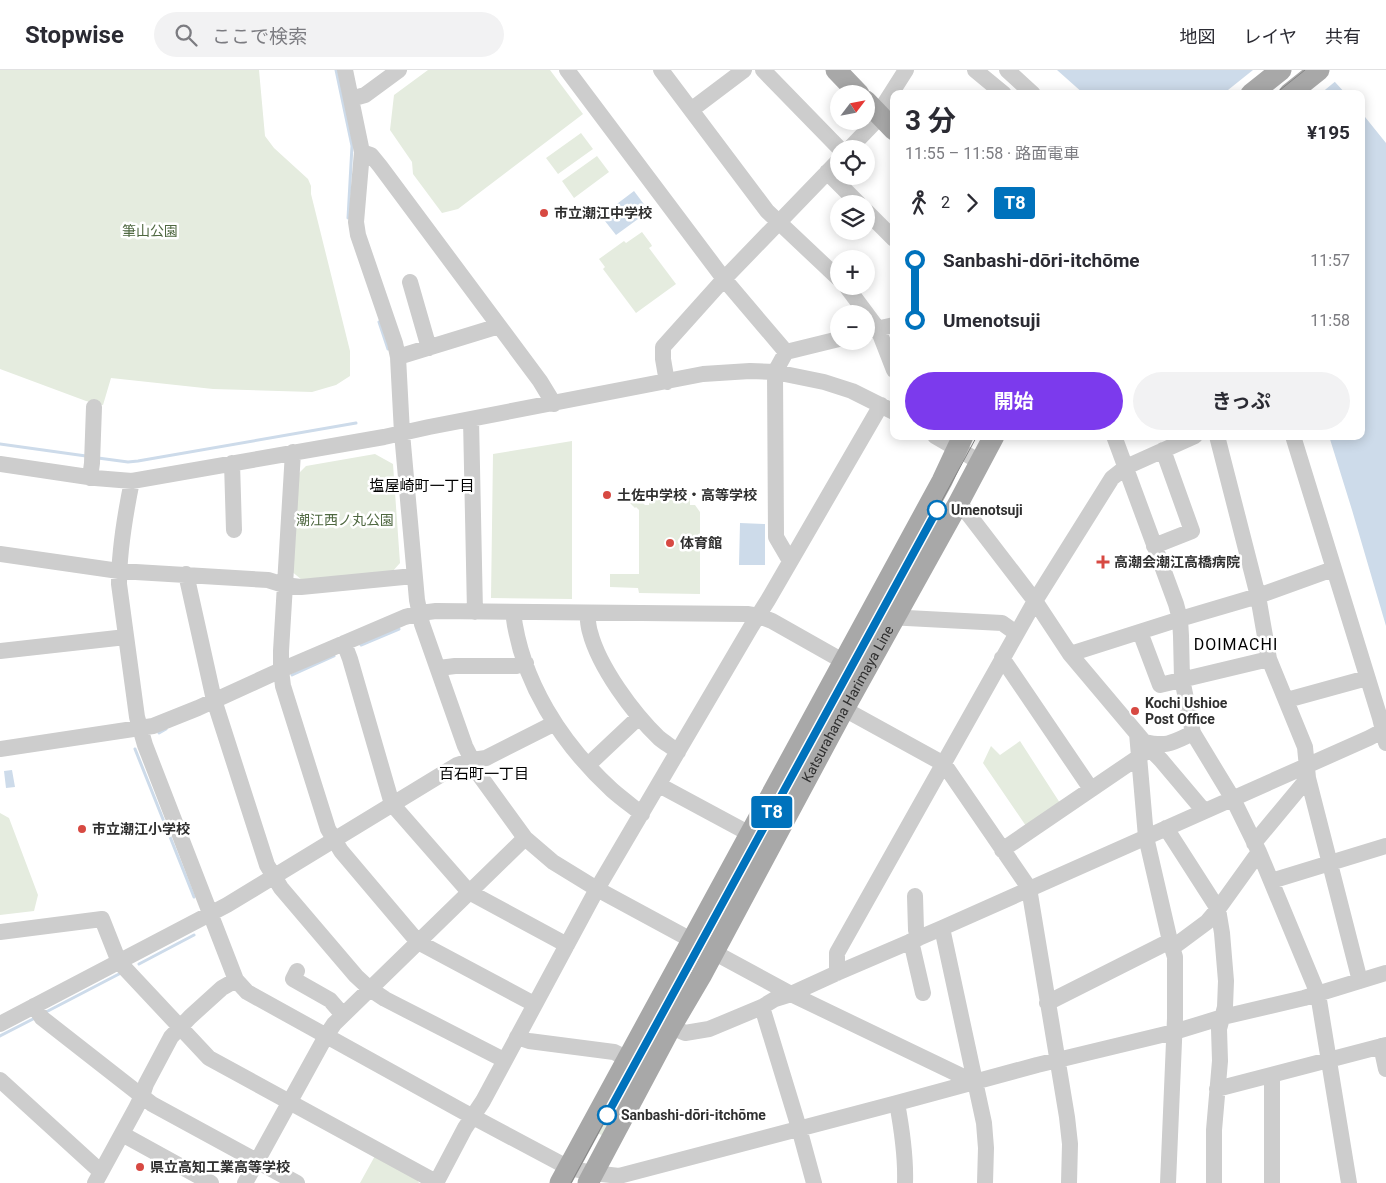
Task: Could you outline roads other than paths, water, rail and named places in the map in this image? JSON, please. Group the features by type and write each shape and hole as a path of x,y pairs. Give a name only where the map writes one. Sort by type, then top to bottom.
{"main road":[{"path":"836,70 850,85"},
{"path":"1256,90 1281,70"},
{"path":"1294,90 1319,70"},
{"path":"875,111 890,126"},
{"name":"Katsurahama Harimaya Line","path":"578,1178 671,1027 992,440"},
{"name":"Katsurahama Harimaya Line","path":"578,1178 628,1059 942,481 959,442"}],"street":[{"path":"345,70 362,152 356,222 358,235 395,343 398,357 402,433 414,576 422,624 465,746 480,776 525,838 553,862 597,889 792,994 974,1082"},
{"path":"351,99 365,95 399,70"},
{"path":"567,70 724,279 786,352"},
{"path":"661,70 767,211 830,271"},
{"path":"763,70 831,140"},
{"path":"875,105 906,70"},
{"path":"975,70 999,90"},
{"path":"1007,70 1029,90"},
{"path":"692,110 734,73"},
{"path":"858,140 867,130"},
{"path":"362,152 371,156 380,166 540,381 554,404"},
{"path":"667,382 663,346 724,279 830,169"},
{"path":"827,172 850,195"},
{"path":"875,220 890,235"},
{"path":"410,282 429,348"},
{"path":"398,357 499,326"},
{"path":"875,329 890,326"},
{"path":"875,335 890,363"},
{"path":"790,561 776,537 775,372 786,352 830,341"},
{"path":"0,464 90,478 132,481 384,437 703,374 730,372 775,372 824,382 852,391 888,408 790,561 597,889 483,1101 465,1128 436,1183 209,1058 119,962 102,919 0,932"},
{"path":"90,478 94,407"},
{"path":"471,419 475,612"},
{"path":"1116,440 1180,619 1182,680 1193,733 1232,799 1256,847 1318,994 1349,1183"},
{"path":"837,973 836,953 1016,633 1112,478 1126,467 1186,440"},
{"path":"1218,440 1258,596 1269,659 1305,747 1307,771 1360,981"},
{"path":"671,1027 685,1033 709,1029 1204,811 1307,771 1369,738 1385,734 1294,440"},
{"path":"959,442 980,462"},
{"path":"1154,546 1192,531 1163,450"},
{"path":"293,452 284,585 281,670 283,686 328,829 341,852 418,942 534,1004"},
{"path":"232,463 234,530"},
{"path":"132,481 120,557 119,584 137,717 236,980 247,992 473,1116 578,1178 620,1176 1058,1060 1318,994 1386,973"},
{"path":"959,502 1035,601 1070,654 1146,748 1204,811"},
{"path":"0,554 119,571 268,580 284,585 301,587 414,576"},
{"path":"1070,654 1258,596 1333,569"},
{"path":"186,574 214,700 267,864 273,877 356,976 370,989 385,999 504,1060"},
{"path":"0,750 154,726 405,616 420,612 747,614 772,621 864,673"},
{"path":"513,612 516,634 526,663 540,698 555,723 570,745 588,765 612,790 642,814"},
{"path":"587,613 590,633 598,655 613,680 639,717 660,739 678,752"},
{"path":"869,616 1002,623 1016,633"},
{"path":"1140,632 1160,685 1269,659"},
{"path":"0,651 126,637"},
{"path":"344,643 392,804 469,892 567,945"},
{"path":"1002,658 1091,789"},
{"path":"438,668 456,666 516,666 526,663"},
{"path":"1287,700 1367,678"},
{"path":"825,698 944,764 1029,888 1067,1116 1070,1144 1069,1183"},
{"path":"588,765 639,717"},
{"path":"0,1024 212,914 458,765 486,758 555,723"},
{"path":"1146,748 1170,744 1193,733"},
{"path":"1002,850 1091,789 1146,748 1170,744"},
{"path":"1146,748 1146,837 1171,945 1176,958 1168,1183"},
{"path":"1047,1003 1171,945 1207,922 1218,909 1256,847 1307,771"},
{"path":"659,785 750,834"},
{"path":"1166,828 1218,909 1222,933 1226,981 1225,1008 1219,1029 1220,1062 1214,1130 1214,1183"},
{"path":"246,1183 334,1024 525,838"},
{"path":"1271,881 1386,846"},
{"path":"915,896 915,939 923,993"},
{"path":"942,928 984,1124 986,1148 985,1183"},
{"path":"298,971 293,979 330,1000 343,1016"},
{"path":"0,1080 98,1178 171,1038 180,1027 222,988 236,980"},
{"path":"34,1006 42,1018 152,1104 297,1183"},
{"path":"762,1007 814,1183"},
{"path":"517,1037 528,1041 614,1052 628,1059"},
{"path":"1217,1089 1383,1045 1386,1069"},
{"path":"1272,1075 1272,1183"},
{"path":"897,1103 906,1163 905,1183"},
{"path":"122,1134 211,1183"}],"water":[{"path":"1057,70 1324,70 1342,90 1080,90"},
{"path":"1365,117 1386,143 1386,626 1330,440 1365,440"},
{"path":"634,191 649,211 616,235 601,216"},
{"path":"740,523 765,524 765,565 739,565"},
{"path":"12,770 15,787 6,788 4,771"}],"waterway":[{"path":"336,70 352,146 348,218"},
{"path":"379,322 388,349"},
{"path":"98,458 128,462 138,461 356,423"},
{"path":"0,444 86,456"},
{"path":"361,645 399,629"},
{"path":"292,675 334,656"},
{"path":"159,733 166,729"},
{"path":"135,749 194,897"},
{"path":"139,964 194,935"},
{"path":"46,1012 119,974"},
{"path":"0,1036 33,1019"}],"tram line":[{"path":"1280,90 1305,70"},
{"path":"571,1183 975,440"},
{"name":"T8","path":"607,1115 937,510"}],"place":[{"name":"市立潮江中学校","path":"544,213"},
{"name":"土佐中学校・高等学校","path":"607,495"},
{"name":"Umenotsuji","path":"937,510"},
{"name":"体育館","path":"670,543"},
{"name":"高潮会潮江高橋病院","path":"1103,562"},
{"name":"Kochi Ushioe Post Office","path":"1135,711"},
{"name":"市立潮江小学校","path":"82,829"},
{"name":"Sanbashi-dōri-itchōme","path":"607,1115"},
{"name":"県立高知工業高等学校","path":"140,1167"}],"district":[{"name":"塩屋崎町一丁目","path":"422,486"},
{"name":"DOIMACHI","path":"1236,644"},
{"name":"百石町一丁目","path":"484,774"}],"park label":[{"name":"筆山公園","path":"150,231"},
{"name":"潮江西ノ丸公園","path":"345,520"}]}
